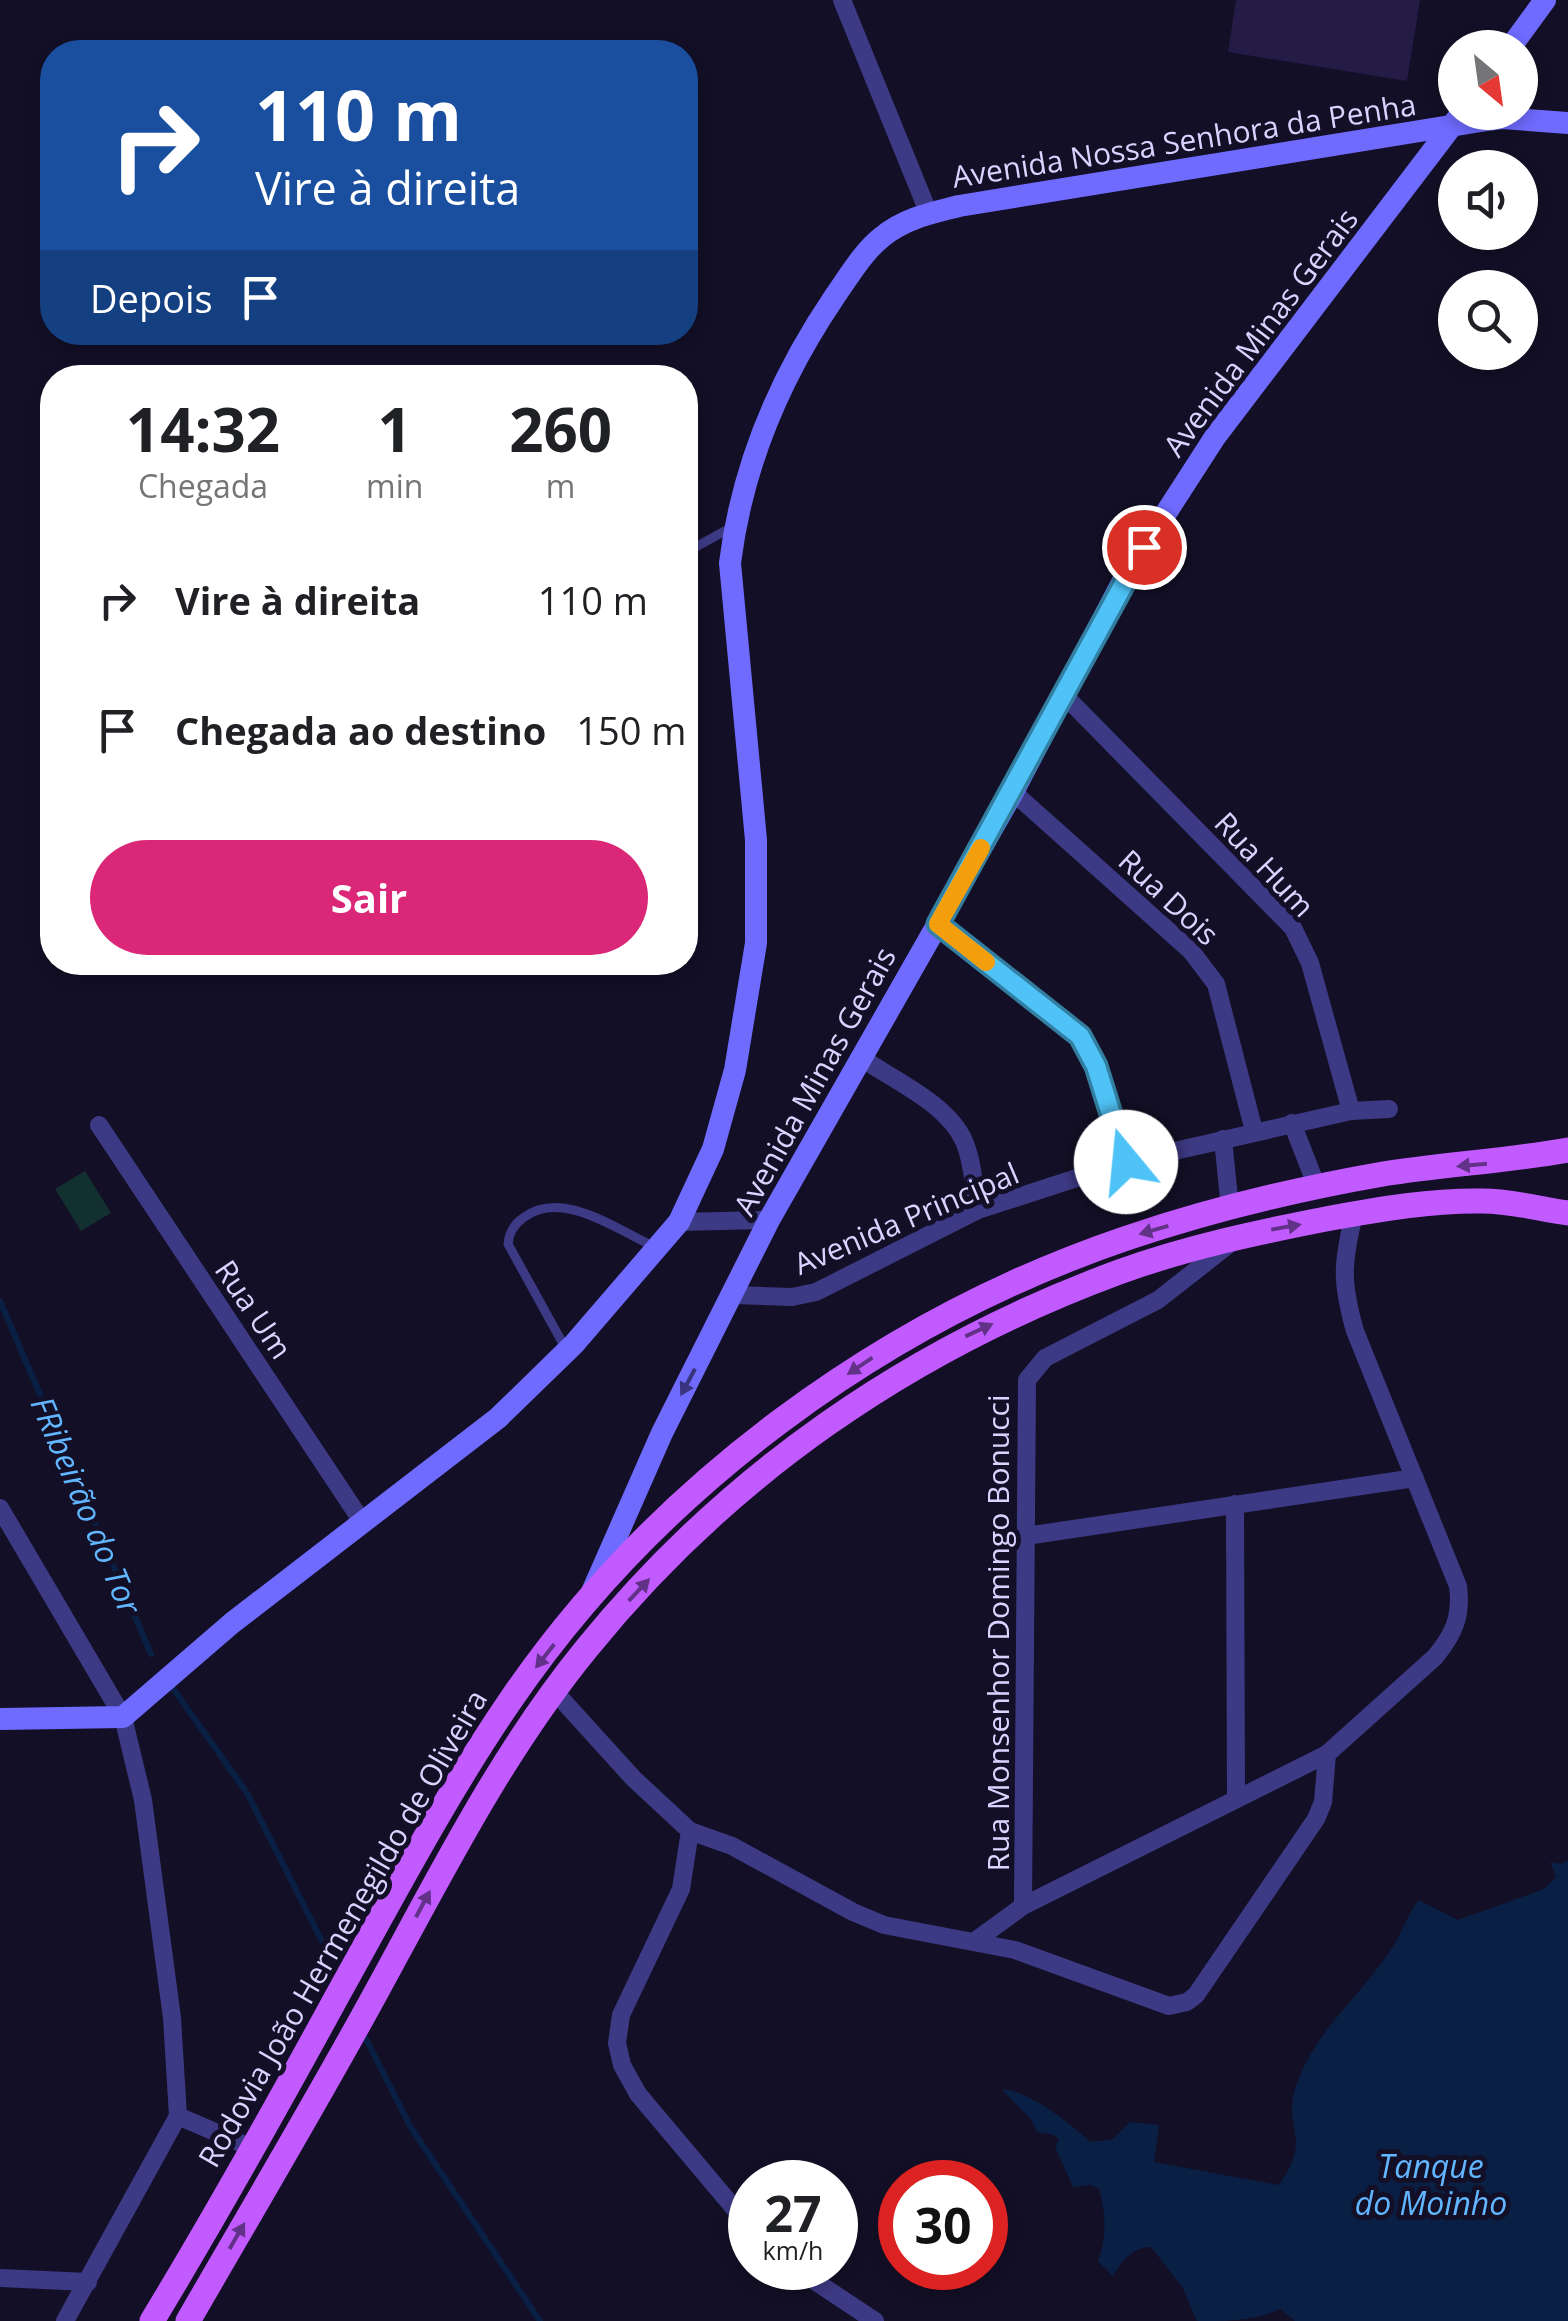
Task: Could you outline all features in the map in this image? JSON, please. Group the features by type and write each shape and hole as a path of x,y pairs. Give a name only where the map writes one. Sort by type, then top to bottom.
{"main road":[{"name":"Rodovia João Hermenegildo de Oliveira","path":"152,2321 458,1782 512,1698 588,1602 656,1530 729,1462 878,1354 944,1315 1039,1271 1128,1238 1317,1187 1568,1150"},
{"name":"Rodovia João Hermenegildo de Oliveira","path":"188,2321 377,1990 466,1823 555,1692 586,1650 690,1537 794,1447 871,1392 963,1338 1043,1301 1153,1260 1240,1235 1422,1204 1486,1201 1568,1213"}],"street":[{"name":"Avenida Nossa Senhora da Penha","path":"842,0 921,216 1438,122"},
{"path":"1523,30 1545,0"},
{"name":"Avenida Nossa Senhora da Penha","path":"1538,121 1568,123"},
{"name":"Avenida Minas Gerais","path":"588,1602 662,1433 768,1220 1013,792 1126,575 1215,437 1449,130"},
{"path":"0,1719 123,1717 232,1623 498,1418 567,1351 679,1222 713,1149 731,1086 756,944 756,840 731,579 734,526 772,406 798,352 850,274 880,238 921,216"},
{"name":"Rua Hum","path":"1065,696 1293,928 1310,962 1351,1111"},
{"name":"Rua Dois","path":"1013,792 1192,951 1216,984 1254,1131"},
{"path":"938,924 1080,1036 1096,1066 1126,1162"},
{"path":"860,1058 932,1106 956,1128 968,1153 978,1210"},
{"name":"Avenida Principal","path":"734,1295 792,1297 816,1292 978,1210 1126,1162 1351,1111 1390,1109"},
{"path":"1292,1123 1317,1187"},
{"name":"Rua Um","path":"99,1125 363,1523"},
{"path":"1224,1139 1230,1208"},
{"name":"Rua Monsenhor Domingo Bonucci","path":"975,1941 1023,1906 1326,1754 1436,1657 1458,1620 1458,1586 1355,1331 1345,1296 1342,1264 1354,1214"},
{"path":"679,1222 768,1220"},
{"name":"Rua Monsenhor Domingo Bonucci","path":"1023,1906 1024,1396 1033,1369 1045,1358 1158,1300 1240,1235"},
{"path":"1026,1536 1415,1478"},
{"path":"1234,1504 1236,1799"},
{"path":"0,1508 7,1540 123,1717 145,1820 172,2018 178,2116 65,2321"},
{"path":"555,1692 634,1779 690,1832 732,1846 884,1925 975,1941 1060,1965 1169,2006 1187,2002 1196,1994 1316,1819 1323,1802 1326,1754"},
{"path":"690,1832 681,1889 621,2015 617,2043 622,2065 638,2094 728,2201"},
{"path":"178,2116 252,2148"},
{"path":"0,2278 88,2282"},
{"path":"828,2290 875,2321"}],"lane":[{"path":"698,546 734,526"},
{"path":"567,1351 508,1244 508,1234 518,1221 537,1208 566,1207 658,1248"}],"green space":[{"path":"85,1171 111,1213 81,1231 55,1189"}],"water":[{"name":"Tanque do Moinho","path":"1568,1860 1568,2321 1295,2321 1280,2309 1251,2318 1197,2321 1182,2287 1151,2247 1133,2252 1113,2276 1098,2261 1104,2225 1099,2189 1091,2185 1073,2187 1055,2147 1059,2140 1037,2132 1031,2119 1002,2090 1035,2101 1090,2142 1113,2139 1130,2122 1159,2125 1154,2162 1279,2185 1294,2155 1292,2103 1303,2069 1325,2032 1380,1966 1419,1900 1458,1920 1544,1889 1556,1877 1550,1862 1562,1864"}],"building":[{"path":"1236,0 1420,0 1407,81 1228,52"}],"waterway":[{"name":"FRibeirão do Tor","path":"0,1301 151,1654"},
{"name":"FRibeirão do Tor","path":"172,1687 247,1793 332,1961"},
{"name":"FRibeirão do Tor","path":"364,2035 410,2126 540,2321"}],"slow traffic":[{"path":"981,848 938,924 986,962"}],"route":[{"path":"1126,1162 1096,1066 1080,1036 938,924 1144,547"}]}
